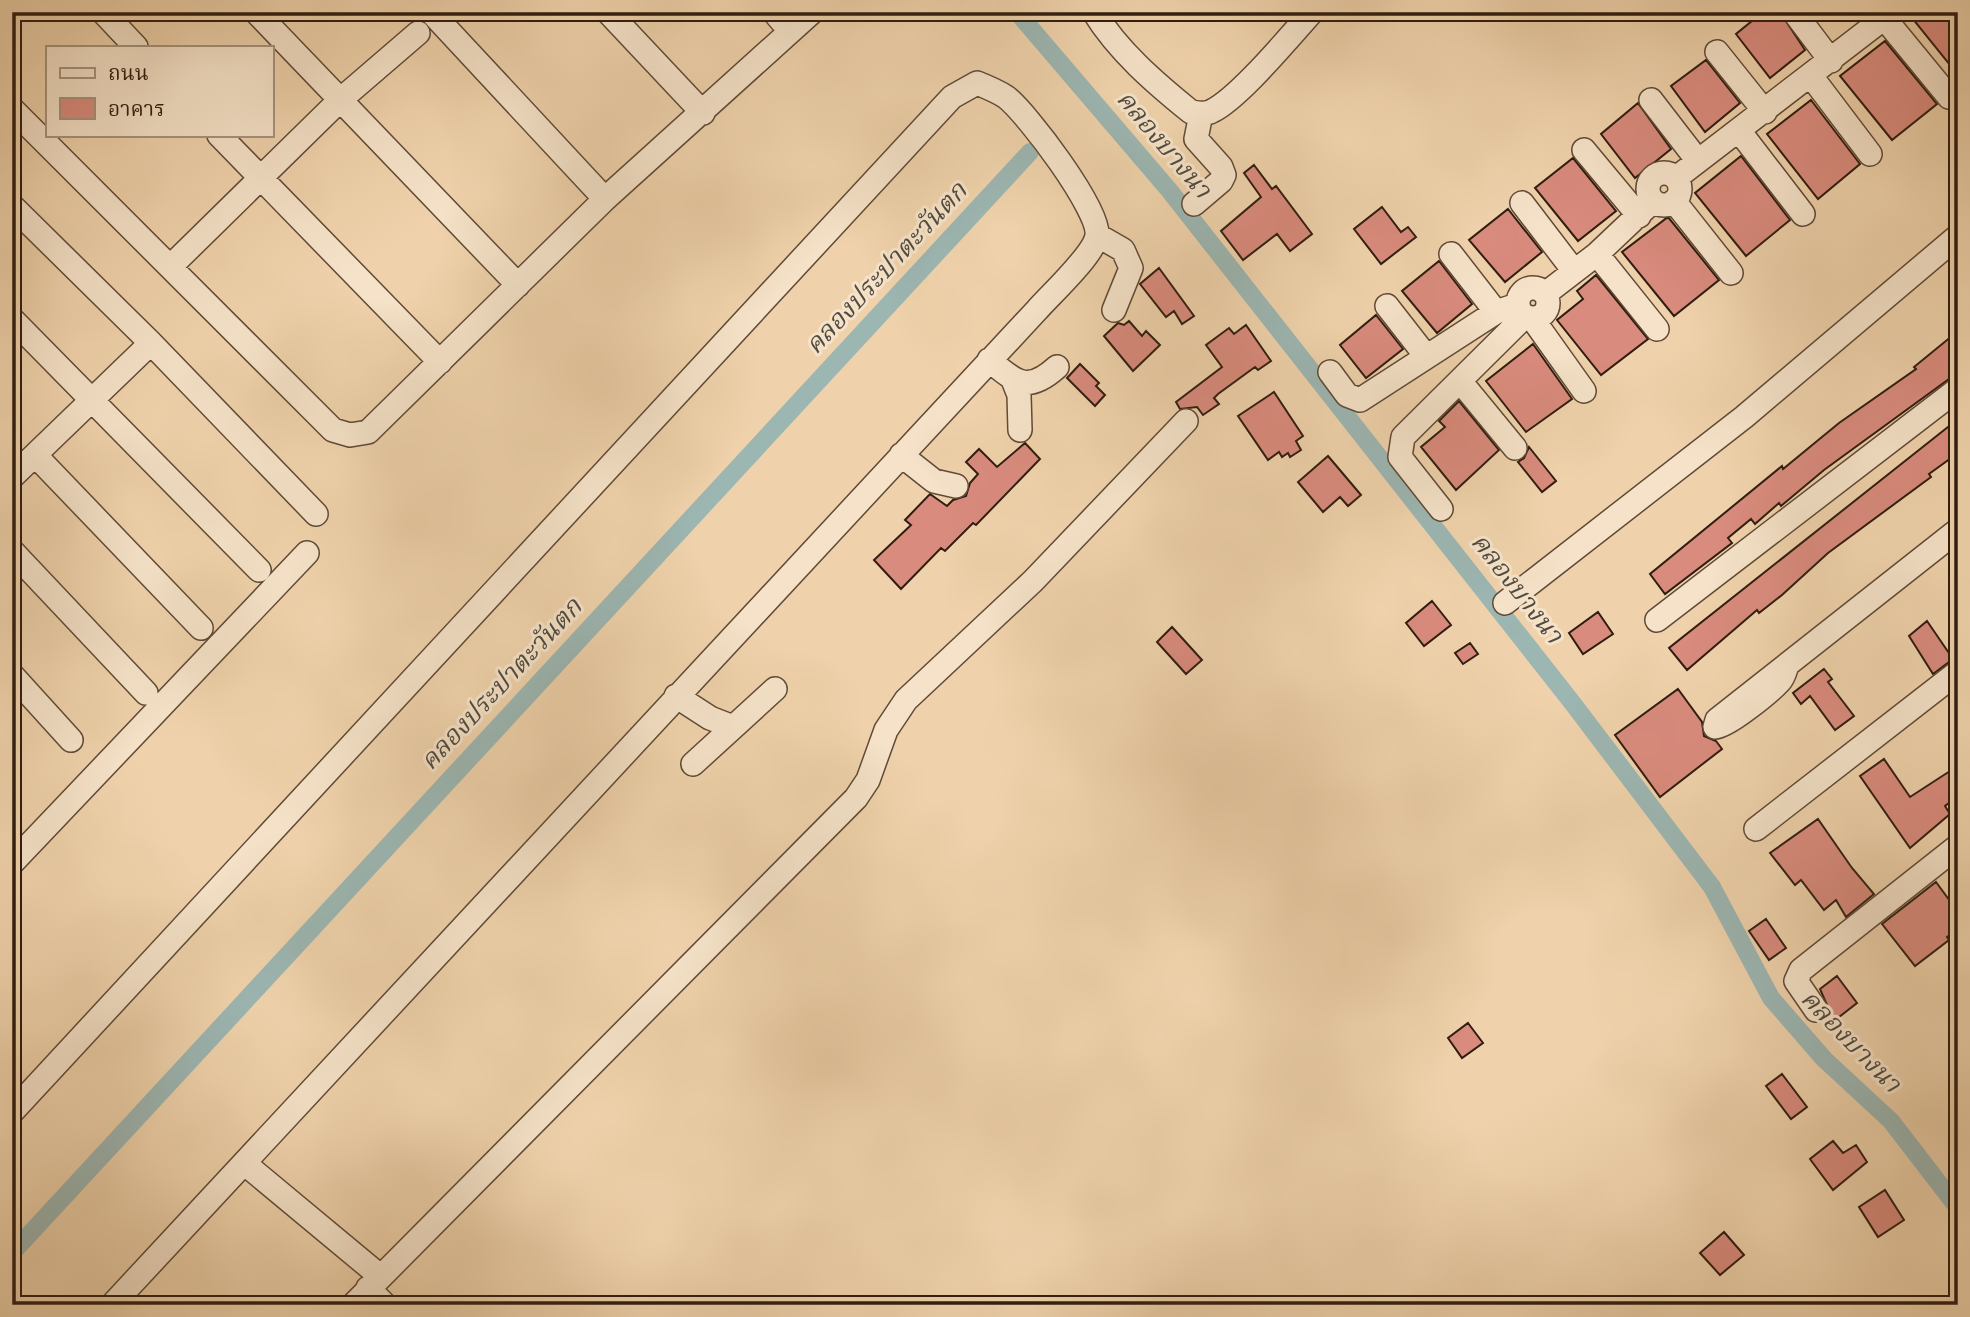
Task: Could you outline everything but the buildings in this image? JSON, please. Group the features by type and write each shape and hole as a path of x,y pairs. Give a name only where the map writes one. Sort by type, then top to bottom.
{"street":[{"path":"103,12 135,46"},
{"path":"256,12 339,102 518,285"},
{"path":"608,12 703,113"},
{"path":"774,12 790,31"},
{"path":"12,109 340,434 358,435 368,432 605,199 812,12"},
{"path":"1094,12 1112,39 1138,65 1191,111 1201,114 1212,111 1238,90 1312,12"},
{"path":"1794,12 1831,61"},
{"path":"440,15 605,199"},
{"path":"1329,372 1347,395 1360,400 1426,356 1517,313 1539,317 1548,307 1545,294 1680,190 1676,178 1740,132 1888,15 1949,97"},
{"path":"170,267 339,102 418,33"},
{"path":"1717,52 1765,112"},
{"path":"1811,76 1871,154"},
{"path":"12,1112 952,97 977,83 1005,97 1019,110 1086,199 1097,235 1123,250 1132,268 1114,310"},
{"path":"1651,100 1698,161"},
{"path":"1194,204 1221,181 1224,175 1196,139 1201,114"},
{"path":"1740,132 1803,214"},
{"path":"220,136 440,362"},
{"path":"1584,150 1656,206 1731,273"},
{"path":"1522,202 1574,271"},
{"path":"12,206 151,343 316,514"},
{"path":"112,1305 989,360 1086,253 1097,235"},
{"path":"1506,603 1744,416 1958,236"},
{"path":"1451,254 1517,313 1584,391"},
{"path":"1597,254 1657,329"},
{"path":"1387,306 1426,356"},
{"path":"1441,509 1400,457 1399,446 1412,425 1460,381 1517,313"},
{"path":"12,319 94,399 259,570"},
{"path":"151,343 94,399 21,464 201,628"},
{"path":"989,360 1013,380 1019,395 1020,430"},
{"path":"1013,380 1036,383 1057,367"},
{"path":"1460,381 1515,448"},
{"path":"1657,620 1958,389"},
{"path":"367,1290 856,798 868,780 886,730 906,700 1033,581 1186,421"},
{"path":"901,455 934,481 956,486"},
{"path":"1787,665 1958,530"},
{"path":"12,551 146,693"},
{"path":"12,863 307,553"},
{"path":"1756,829 1958,672"},
{"path":"693,764 775,688"},
{"path":"17,691 71,740"},
{"path":"676,696 710,718 733,727"},
{"path":"1816,1010 1798,989 1796,981 1801,970 1958,846"},
{"path":"244,1163 367,1290 385,1305"}],"waterway":[{"name":"คลองบางนา","path":"1017,12 1169,190 1574,705 1712,887 1771,998 1824,1059 1891,1121 1958,1208"},
{"name":"คลองประปาตะวันตก","path":"12,1253 1030,152"}]}
